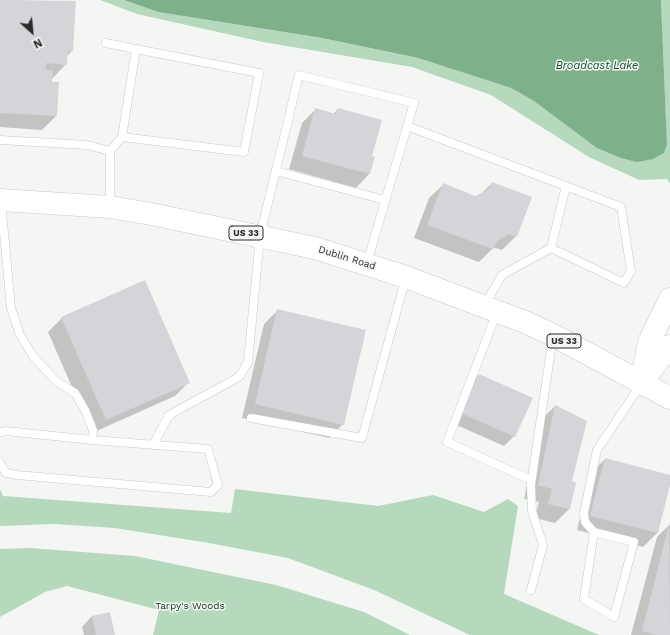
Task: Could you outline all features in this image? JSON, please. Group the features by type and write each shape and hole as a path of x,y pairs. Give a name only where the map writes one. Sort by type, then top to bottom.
{"main road":[{"name":"Dublin Road","path":"1,200 110,207 151,214 315,248 367,263 406,276 553,335 670,398"},
{"path":"641,383 649,342 670,299"},
{"path":"641,383 670,346"}],"lane":[{"path":"106,43 259,73 244,152 122,137"},
{"path":"110,207 110,151 122,137 136,49"},
{"path":"153,445 169,415 239,377 248,362 260,236 299,75 414,103 367,263"},
{"path":"407,126 621,207 631,271 624,283 551,248"},
{"path":"0,140 87,145 110,151"},
{"path":"276,171 385,200"},
{"path":"531,480 448,442 502,275 551,248 566,186"},
{"path":"1,200 11,308 20,335 32,356 56,381 75,393 85,410 93,430 92,440"},
{"path":"251,418 362,438 406,276"},
{"path":"531,590 543,545 532,511 531,480 553,335"},
{"path":"594,532 584,599 614,617 634,542 594,532 585,522 584,513 597,450 641,383"},
{"path":"0,432 6,431 92,440 208,449 218,485 211,492 17,475 6,473 0,463"}],"green space":[{"path":"100,0 124,0 158,12 322,38 418,58 511,88 534,101 667,144 661,0 670,0 670,184 667,179 639,180 589,157 491,95 412,67 263,42 137,14"},
{"path":"0,489 3,496 231,513 235,489 378,506 433,495 484,512 508,499 518,506 504,594 599,635 470,635 374,590 288,558 209,543 115,528 54,524 0,526"},
{"name":"Tarpy's Woods","path":"30,548 135,556 276,585 364,612 410,635 153,635 159,610 67,586 45,592 0,617 0,549"}],"water":[{"name":"Broadcast Lake","path":"124,0 661,0 667,144 664,153 653,159 637,162 621,158 597,148 534,101 511,88 418,58 322,38 158,12"}],"building":[{"path":"0,0 76,1 73,51 68,51 67,65 46,63 46,70 53,70 52,82 59,82 57,116 0,113"},
{"path":"315,108 336,114 338,108 382,120 372,156 375,157 370,174 302,156"},
{"path":"492,182 532,197 517,237 509,234 497,241 493,249 427,225 443,183 475,196 489,189"},
{"path":"145,280 190,383 106,420 61,317"},
{"path":"277,309 366,330 344,425 255,404"},
{"path":"479,374 533,398 515,437 461,413"},
{"path":"555,405 587,421 572,481 576,483 570,509 548,504 552,489 538,485"},
{"path":"605,458 670,475 670,485 658,533 590,516"},
{"path":"669,525 670,635 656,635 642,631"},
{"path":"110,612 115,635 96,635 92,616"}]}
